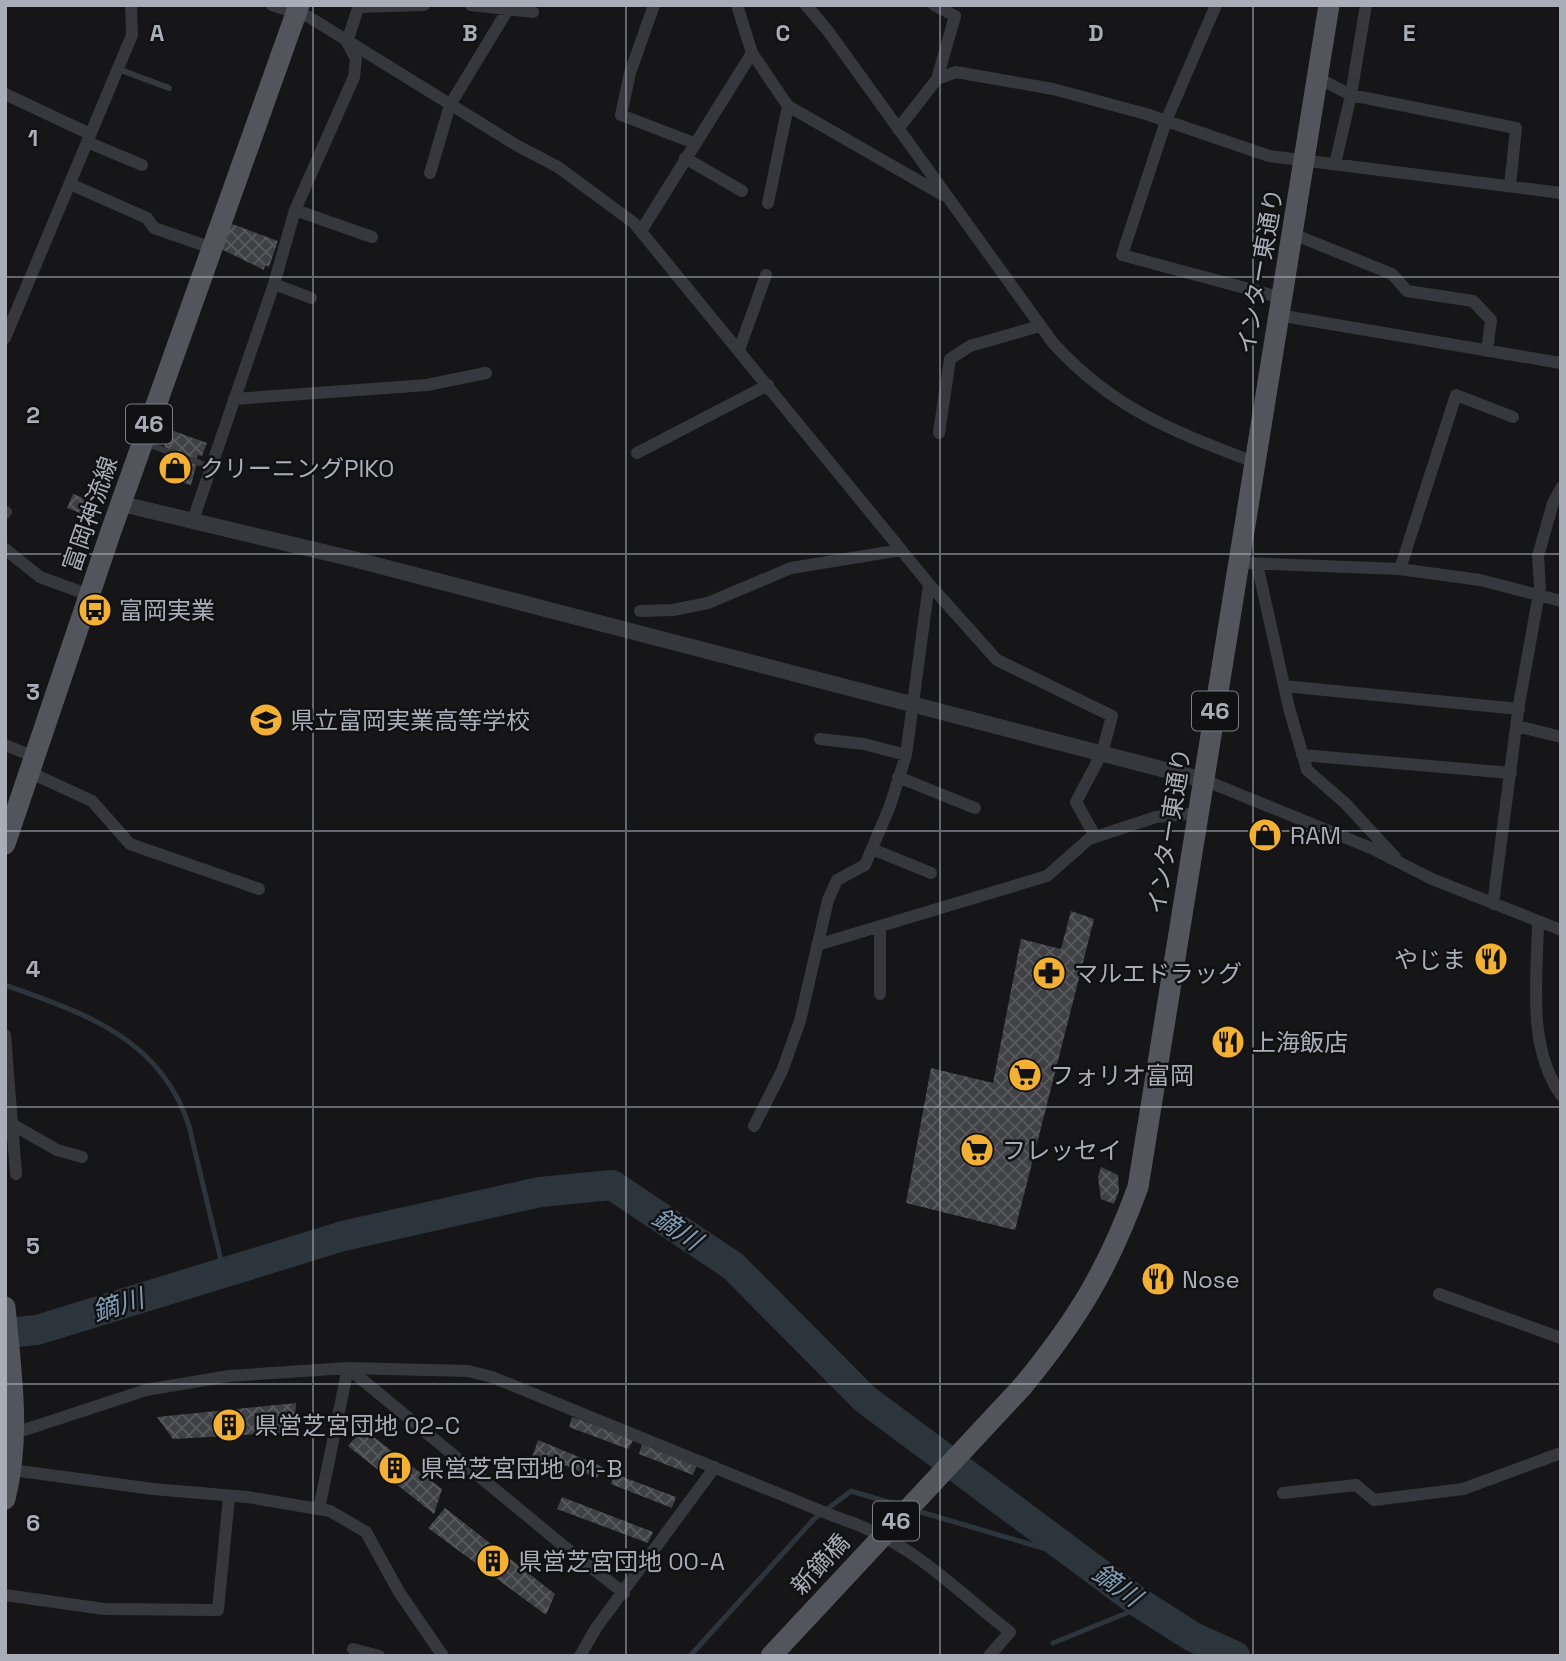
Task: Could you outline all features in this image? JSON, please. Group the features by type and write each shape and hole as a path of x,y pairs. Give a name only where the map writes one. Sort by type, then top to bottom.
{"main road":[{"name":"インター東通り","path":"1022,1387 1061,1340 1094,1290 1120,1236 1138,1187 1239,553 1306,162 1329,5"},
{"name":"富岡神流線","path":"5,844 9,822 32,764 121,504 298,8"},
{"path":"5,1307 15,1425 12,1470 5,1499"},
{"name":"新鏑橋","path":"771,1656 1022,1387"}],"street":[{"path":"5,338 132,35 131,5"},
{"path":"272,5 298,8 347,42 450,105 558,167 607,200 641,231 929,584 997,660 1112,716 1102,753 1076,802 1095,836"},
{"path":"192,520 274,284 295,210 354,77 356,59 347,42 359,6 424,5"},
{"path":"471,5 533,12"},
{"path":"654,5 630,74 621,115 694,143"},
{"path":"737,5 752,53 789,106 923,187 946,196"},
{"path":"806,5 828,31 1040,326 1073,366 1119,402 1164,428 1254,462"},
{"path":"898,129 937,79 955,16 934,5"},
{"path":"1216,5 1166,121 1122,255 1280,307 1487,351 1561,363"},
{"path":"1335,164 1351,95 1366,5"},
{"path":"430,173 450,105 507,11"},
{"path":"641,231 752,53"},
{"path":"937,79 957,72 1053,89 1234,141 1269,156 1561,193"},
{"path":"1318,78 1351,95 1516,128 1510,186"},
{"path":"5,94 142,165"},
{"path":"768,203 789,106"},
{"path":"685,158 742,191"},
{"path":"70,184 147,218 154,228 212,248"},
{"path":"295,210 372,237"},
{"path":"1293,234 1392,274 1407,291 1473,301 1491,320 1487,351"},
{"path":"738,349 766,275"},
{"path":"274,284 311,298"},
{"path":"939,433 950,359 970,346 1040,326"},
{"path":"234,399 427,385 486,373"},
{"path":"637,453 768,385"},
{"path":"1399,569 1456,394 1513,416"},
{"path":"1493,904 1519,709 1538,596 1538,556 1553,503 1561,488"},
{"path":"121,504 1204,779 1493,904 1561,930"},
{"path":"5,549 40,577 89,595"},
{"path":"640,611 673,610 708,603 791,568 901,550"},
{"path":"1239,553 1243,564 1399,569 1521,588 1538,596 1561,601"},
{"path":"1258,564 1284,686 1307,770 1345,803 1402,863"},
{"path":"754,1126 782,1071 800,1021 828,900 836,880 865,865 906,755 915,705 929,584"},
{"path":"1284,686 1519,709"},
{"path":"1517,726 1561,737"},
{"path":"820,739 864,744 906,755"},
{"path":"5,745 92,801 130,844 260,889"},
{"path":"1303,755 1510,773"},
{"path":"898,777 975,808"},
{"path":"817,945 1047,876 1088,839 1095,836 1156,817 1199,813"},
{"path":"872,849 931,873"},
{"path":"1538,923 1536,1028 1549,1079 1561,1095"},
{"path":"880,927 880,994"},
{"path":"5,1035 15,1126 16,1174"},
{"path":"15,1126 57,1150 82,1157"},
{"path":"1439,1294 1561,1338"},
{"path":"15,1425 146,1390 229,1376 348,1368 468,1371 492,1377 836,1517 871,1528 920,1557 1010,1632 989,1656"},
{"path":"319,1509 348,1368"},
{"path":"348,1368 624,1593"},
{"path":"1283,1493 1356,1485 1374,1500 1463,1489 1561,1453"},
{"path":"580,1656 596,1628 715,1467"},
{"path":"12,1470 330,1511 366,1532 399,1592 443,1656"},
{"path":"5,1595 104,1609 218,1610 229,1497"},
{"path":"353,1649 379,1656"}],"lane":[{"path":"118,69 169,88"},
{"path":"143,442 211,467"}],"building":[{"path":"232,224 278,241 269,267 265,265 264,270 221,249"},
{"path":"171,430 207,443 202,456 198,455 196,460 164,447"},
{"path":"166,454 197,463 191,485 160,476"},
{"path":"73,494 94,502 88,516 67,508"},
{"name":"フォリオ富岡","path":"1071,911 1094,919 1015,1230 906,1203 931,1068 993,1083 1021,939 1061,949"},
{"path":"1101,1167 1118,1175 1119,1191 1114,1204 1101,1199 1098,1177"},
{"name":"県営芝宮団地 02-C","path":"296,1403 294,1432 173,1439 157,1417"},
{"path":"572,1417 634,1439 628,1449 569,1427"},
{"name":"県営芝宮団地 01-B","path":"363,1429 442,1489 434,1514 348,1446"},
{"path":"538,1440 603,1467 597,1478 546,1458 540,1463 531,1460"},
{"path":"642,1444 697,1465 693,1475 639,1454"},
{"path":"615,1474 676,1497 672,1508 611,1484"},
{"path":"562,1497 653,1532 648,1543 557,1509"},
{"name":"県営芝宮団地 00-A","path":"445,1508 555,1594 546,1615 428,1528"}],"waterway":[{"path":"5,985 91,1019 139,1050 160,1071 176,1096 189,1126 224,1273"},
{"name":"鏑川","path":"5,1333 37,1330 343,1236 540,1192 612,1185 733,1266 865,1399 1138,1602 1193,1637 1235,1656"},
{"path":"690,1656 814,1519 851,1491 901,1506"},
{"path":"914,1510 1080,1559"},
{"path":"1053,1643 1144,1606"}],"place":[{"name":"クリーニングPIKO","path":"175,468"},
{"name":"富岡実業","path":"95,610"},
{"name":"県立富岡実業高等学校","path":"266,720"},
{"name":"RAM","path":"1265,835"},
{"name":"やじま","path":"1491,959"},
{"name":"マルエドラッグ","path":"1049,973"},
{"name":"上海飯店","path":"1228,1042"},
{"name":"フォリオ富岡","path":"1025,1075"},
{"name":"フレッセイ","path":"977,1150"},
{"name":"Nose","path":"1158,1279"},
{"name":"県営芝宮団地 02-C","path":"229,1425"},
{"name":"県営芝宮団地 01-B","path":"395,1468"},
{"name":"県営芝宮団地 00-A","path":"493,1561"}]}
